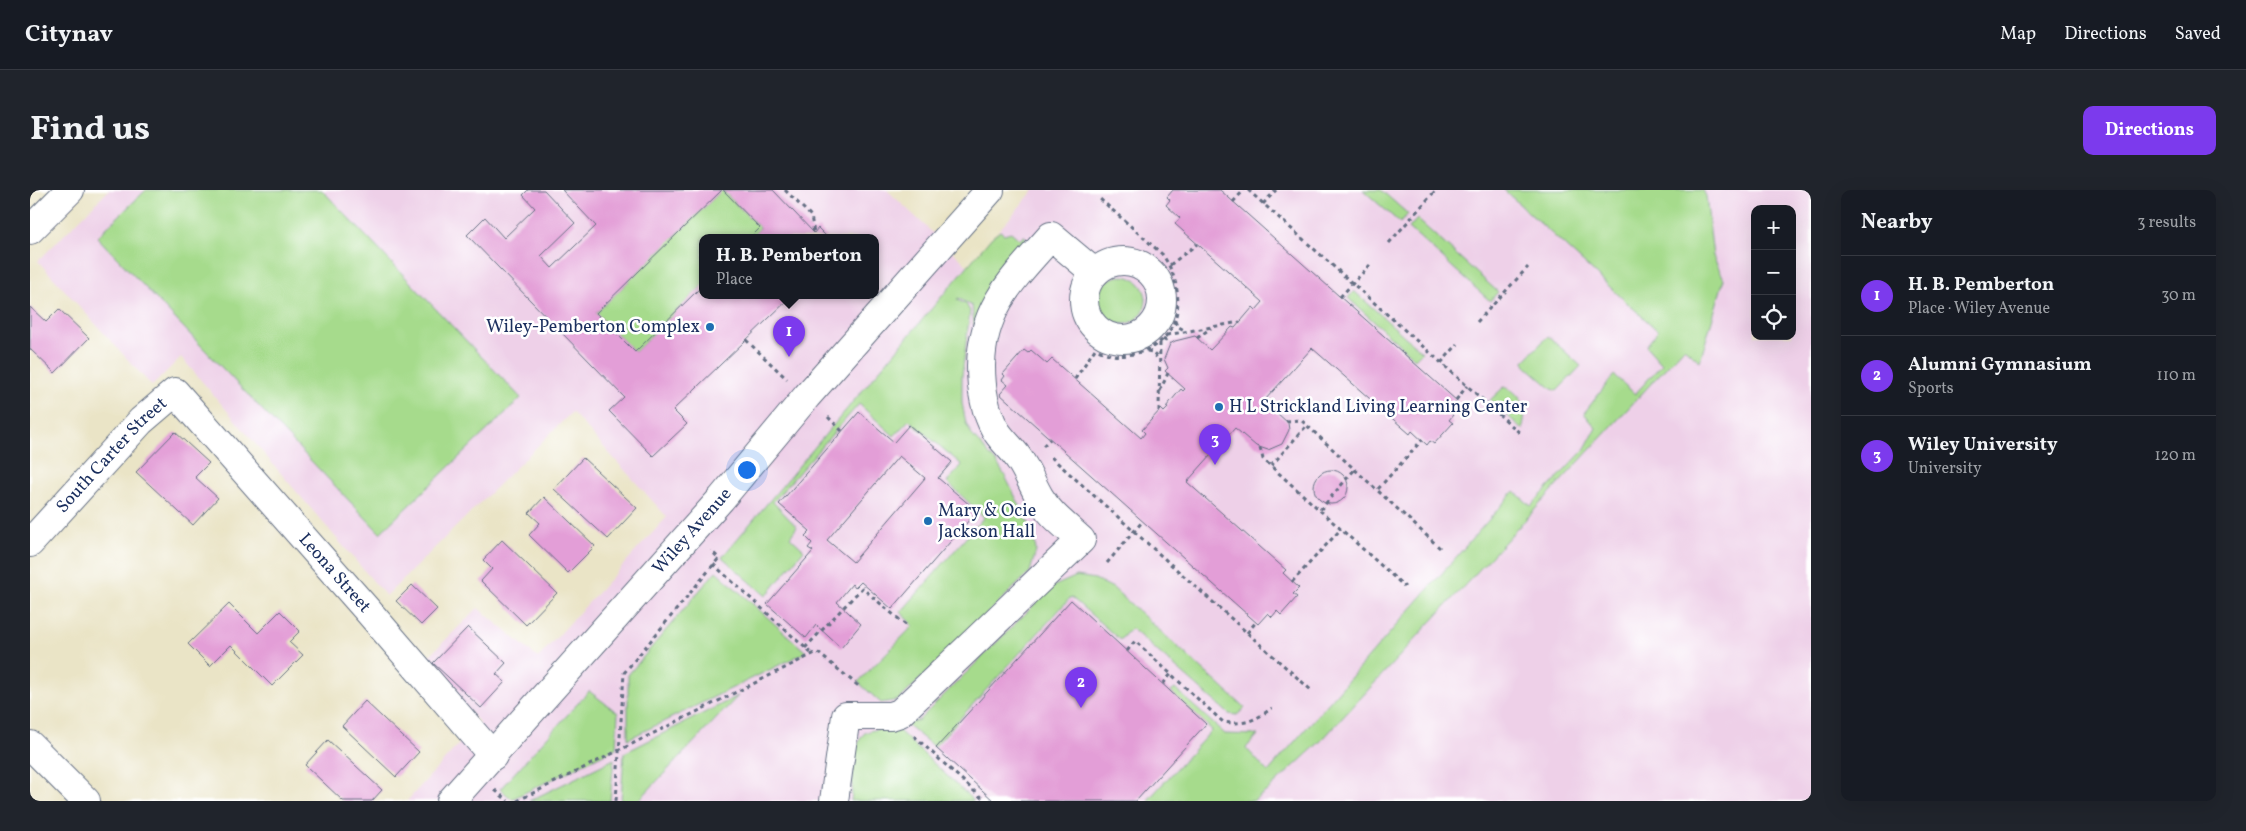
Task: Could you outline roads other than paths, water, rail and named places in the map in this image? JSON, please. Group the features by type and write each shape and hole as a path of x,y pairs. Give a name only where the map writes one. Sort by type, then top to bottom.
{"street":[{"path":"30,230 70,190"},
{"name":"Wiley Avenue","path":"450,801 493,756 721,499 807,396 990,190"},
{"path":"834,801 846,716 891,716 900,713 1081,540 1046,506 1020,460 996,431 984,401 981,363 985,328 993,310 1007,286 1051,236 1095,273"},
{"name":"Leona Street","path":"175,392 368,610 493,756"},
{"name":"South Carter Street","path":"30,543 141,421 175,392"},
{"path":"30,745 86,801"}],"place":[{"name":"Wiley-Pemberton Complex","path":"710,327"},
{"name":"H. B. Pemberton","path":"789,357"},
{"name":"H L Strickland Living Learning Center","path":"1219,407"},
{"name":"Wiley University","path":"1215,465"},
{"name":"Mary & Ocie Jackson Hall","path":"928,521"},
{"name":"Alumni Gymnasium","path":"1081,708"}]}
